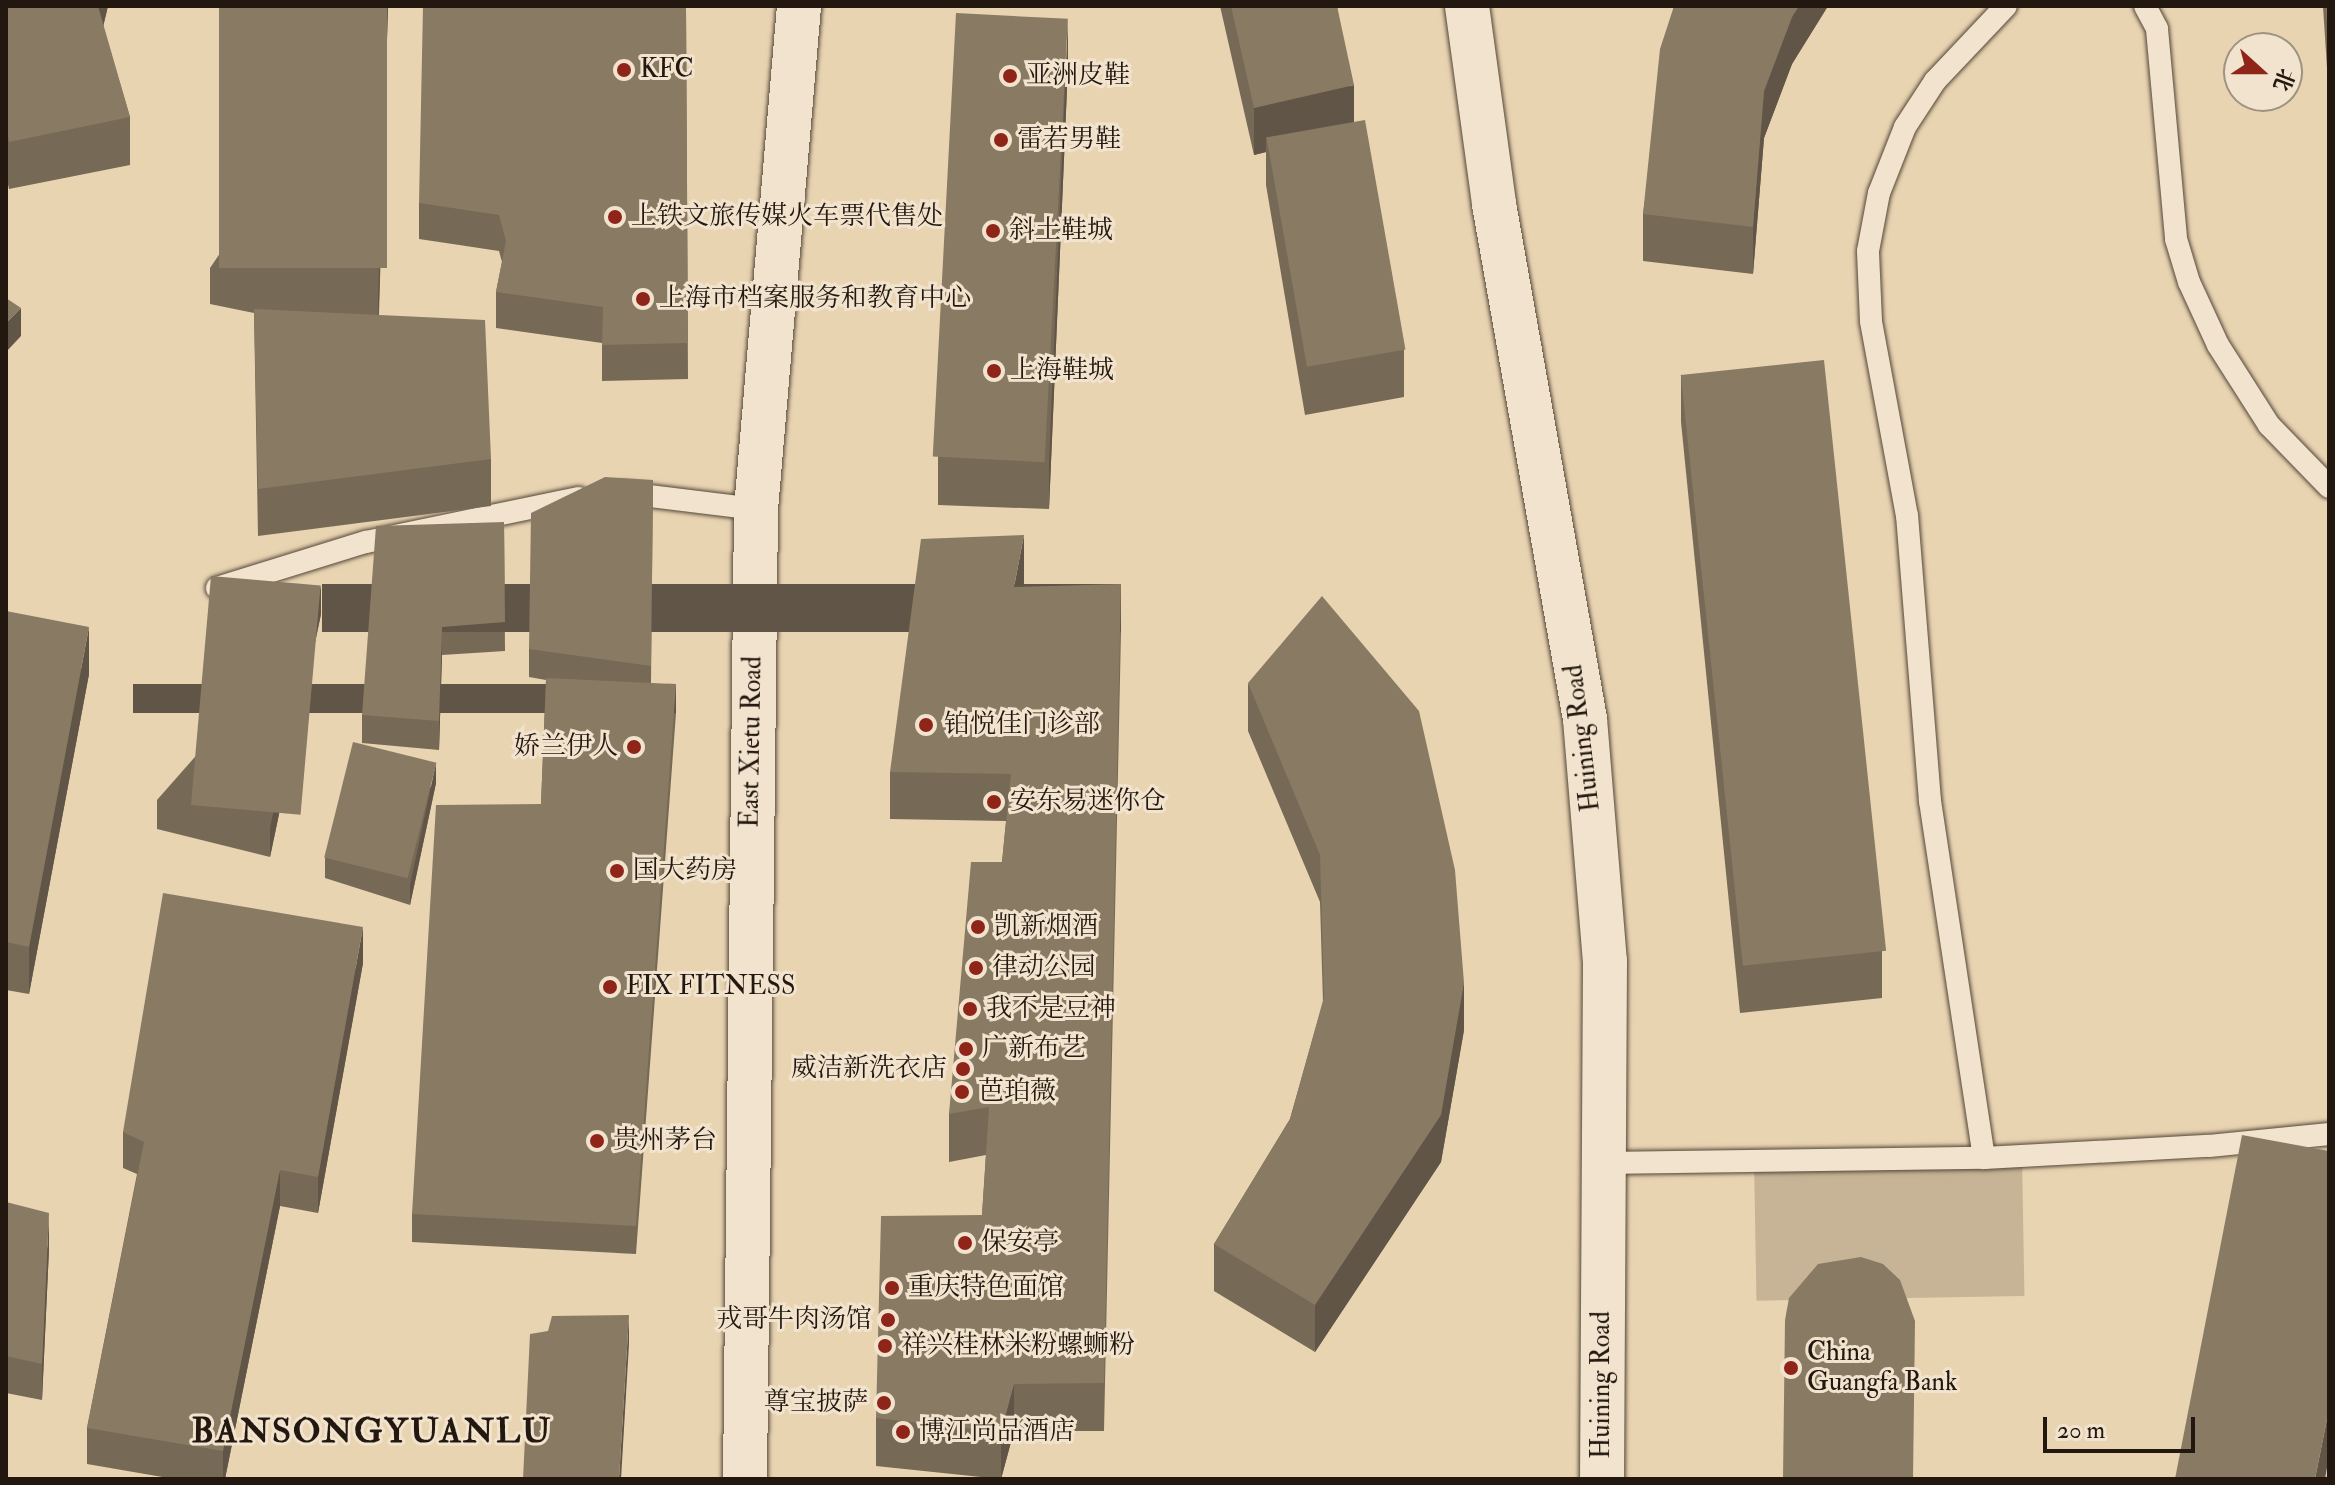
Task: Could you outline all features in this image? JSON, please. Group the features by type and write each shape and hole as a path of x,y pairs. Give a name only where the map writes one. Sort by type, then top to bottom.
{"street":[{"name":"East Xietu Road","path":"745,1479 756,509 799,6"},
{"name":"Huining Road","path":"1467,6 1494,204 1585,719 1605,961 1602,1479"}],"lane":[{"path":"1984,1158 1930,801 1907,516 1871,321 1868,251 1879,193 1905,127 1935,81 2006,6"},
{"path":"2145,6 2160,43 2176,239 2189,282 2218,345 2269,425 2329,487"},
{"path":"216,588 366,542 611,491 756,509"},
{"path":"1603,1163 1984,1158 2209,1146 2329,1134"}],"shaded area":[{"path":"2022,1156 2024,1296 1756,1301 1754,1161"}],"building":[{"path":"6,6 98,6 130,117 9,142 6,127"},
{"path":"219,6 387,6 387,268 219,268"},
{"path":"423,6 686,6 688,343 602,345 603,307 496,292 506,241 499,215 419,203"},
{"path":"1231,6 1337,6 1354,85 1254,108"},
{"path":"1674,6 1799,6 1764,91 1753,227 1643,214 1660,49"},
{"path":"2326,6 2329,6 2329,51"},
{"path":"956,13 1068,19 1045,462 933,456"},
{"path":"1365,120 1405,349 1307,367 1267,137"},
{"path":"6,298 21,308 6,323"},
{"path":"254,309 485,320 491,459 258,489"},
{"path":"1824,360 1886,951 1743,966 1681,375"},
{"path":"605,477 653,480 651,666 529,649 531,513"},
{"path":"504,522 505,622 442,627 439,721 362,715 376,526"},
{"path":"1024,535 1014,587 1121,584 1104,1383 1014,1384 1001,1432 876,1418 881,1216 982,1215 989,1107 949,1114 971,862 1002,862 1011,774 890,772 921,539"},
{"path":"211,576 321,586 301,815 191,805"},
{"path":"1322,596 1419,711 1455,870 1464,983 1441,1115 1315,1305 1214,1244 1290,1119 1324,997 1320,855 1248,683"},
{"path":"6,611 89,627 29,947 6,942"},
{"path":"546,678 676,684 636,1226 412,1214 436,805 541,804"},
{"path":"353,742 436,763 408,878 324,857"},
{"path":"163,893 363,927 318,1177 280,1170 223,1451 87,1428 144,1142 123,1132"},
{"path":"2242,1135 2329,1151 2329,1409 2315,1479 2175,1479"},
{"path":"6,1202 49,1213 42,1364 6,1356"},
{"path":"1861,1257 1883,1264 1900,1280 1915,1321 1913,1479 1783,1479 1785,1320 1789,1298 1818,1264"},
{"path":"629,1315 619,1479 523,1479 530,1334 548,1331 552,1316"}],"place":[{"name":"KFC","path":"624,70"},
{"name":"亚洲皮鞋","path":"1010,76"},
{"name":"雷若男鞋","path":"1001,140"},
{"name":"上铁文旅传媒火车票代售处","path":"615,217"},
{"name":"斜土鞋城","path":"993,231"},
{"name":"上海市档案服务和教育中心","path":"643,299"},
{"name":"上海鞋城","path":"994,371"},
{"name":"铂悦佳门诊部","path":"926,725"},
{"name":"娇兰伊人","path":"634,747"},
{"name":"安东易迷你仓","path":"994,802"},
{"name":"国大药房","path":"617,871"},
{"name":"凯新烟酒","path":"978,927"},
{"name":"律动公园","path":"976,968"},
{"name":"FIX FITNESS","path":"610,987"},
{"name":"我不是豆神","path":"970,1009"},
{"name":"广新布艺","path":"966,1049"},
{"name":"威洁新洗衣店","path":"963,1069"},
{"name":"芭珀薇","path":"962,1092"},
{"name":"贵州茅台","path":"597,1141"},
{"name":"保安亭","path":"965,1243"},
{"name":"重庆特色面馆","path":"892,1288"},
{"name":"戎哥牛肉汤馆","path":"888,1320"},
{"name":"祥兴桂林米粉螺蛳粉","path":"885,1346"},
{"name":"China Guangfa Bank","path":"1791,1368"},
{"name":"尊宝披萨","path":"884,1403"},
{"name":"博江尚品酒店","path":"903,1432"}],"district":[{"name":"BANSONGYUANLU","path":"372,1432"}]}
